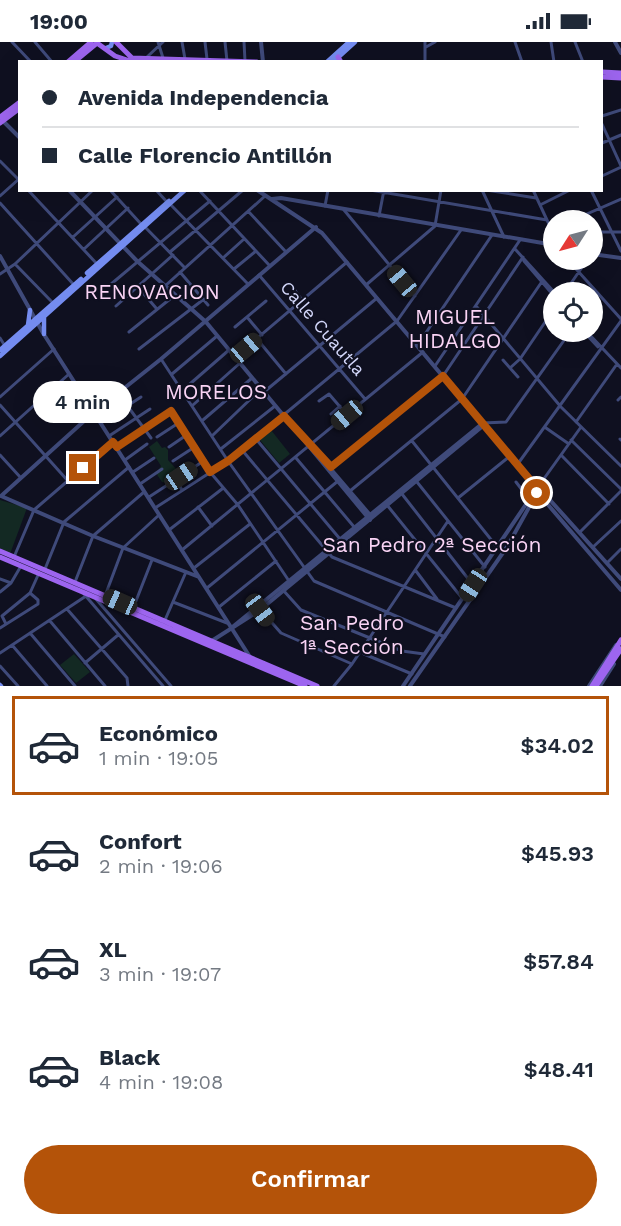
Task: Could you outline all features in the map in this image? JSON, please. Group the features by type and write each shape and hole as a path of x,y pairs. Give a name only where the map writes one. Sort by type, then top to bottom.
{"main road":[{"path":"71,60 99,44 111,46 114,42 131,57 217,60"},
{"path":"329,60 349,42"},
{"path":"337,60 355,42"},
{"path":"77,60 99,44"},
{"path":"99,44 114,60"},
{"path":"99,44 115,56 127,60"},
{"path":"604,74 618,75"},
{"path":"1,119 18,104"},
{"path":"1,119 18,109"},
{"path":"169,203 179,192"},
{"path":"36,321 183,192"},
{"path":"0,356 53,303 121,245"},
{"path":"27,329 30,310"},
{"path":"0,350 27,329 36,329 43,333 44,316"},
{"path":"0,551 81,591 317,686"},
{"path":"0,557 75,583 305,686"},
{"path":"590,686 621,640"},
{"path":"598,686 621,651"}],"street":[{"path":"12,42 29,60"},
{"path":"35,42 50,60"},
{"path":"182,42 185,59"},
{"path":"205,42 207,59"},
{"path":"225,42 227,60"},
{"path":"244,42 245,60"},
{"path":"261,42 263,60"},
{"path":"338,42 341,49"},
{"path":"425,42 425,60"},
{"path":"426,47 435,42"},
{"path":"515,42 521,60"},
{"path":"551,42 554,60"},
{"path":"575,42 582,60"},
{"path":"615,42 621,53"},
{"path":"145,58 161,43"},
{"path":"161,43 163,58"},
{"path":"603,116 621,110"},
{"path":"1,119 18,136"},
{"path":"603,126 621,166 603,175"},
{"path":"603,143 621,135"},
{"path":"0,161 18,178"},
{"path":"0,196 18,180"},
{"path":"30,192 98,264"},
{"path":"71,192 137,261 206,322 262,391 350,490 370,518"},
{"path":"0,274 15,264 91,192"},
{"path":"112,192 185,268"},
{"path":"158,192 188,219 248,284"},
{"path":"201,192 270,266"},
{"path":"116,306 241,192"},
{"path":"260,192 316,227 484,424 555,514 621,590"},
{"path":"325,207 328,192"},
{"path":"379,216 383,192 543,219"},
{"path":"366,285 435,226 441,192"},
{"path":"483,192 504,237"},
{"path":"498,192 536,198"},
{"path":"534,192 543,211"},
{"path":"540,205 566,192"},
{"path":"592,192 621,251"},
{"path":"165,286 265,195"},
{"path":"74,237 117,197"},
{"path":"272,200 282,198 543,243"},
{"path":"601,209 621,199"},
{"path":"104,290 210,201"},
{"path":"0,203 74,285"},
{"path":"84,249 128,208"},
{"path":"344,210 416,296"},
{"path":"248,211 286,252"},
{"path":"200,577 93,536 0,495 93,413 206,322 316,227"},
{"path":"155,508 228,461 397,321 461,230"},
{"path":"603,232 621,232"},
{"path":"417,346 492,236"},
{"path":"223,258 244,239"},
{"path":"435,366 520,240"},
{"path":"350,490 462,399 504,340 542,281 514,249"},
{"path":"234,270 256,251"},
{"path":"0,256 43,333 254,664"},
{"path":"603,256 621,258"},
{"path":"332,470 443,376 522,257"},
{"path":"235,357 347,262"},
{"path":"15,264 53,303"},
{"path":"180,272 208,305"},
{"path":"517,465 546,428 621,320 579,272 572,282"},
{"name":"Calle Cuautla","path":"259,275 365,399"},
{"path":"292,286 302,300"},
{"path":"138,287 156,308"},
{"path":"129,332 175,295"},
{"path":"213,435 262,391 286,375 377,298"},
{"path":"139,349 204,299"},
{"path":"235,327 266,301"},
{"path":"476,306 561,407 621,466"},
{"path":"247,317 262,335"},
{"path":"510,368 520,359 543,325"},
{"path":"172,374 217,336"},
{"path":"0,338 5,346"},
{"path":"257,339 286,375"},
{"path":"209,643 283,590 484,424 506,422 563,342"},
{"path":"594,342 621,368"},
{"path":"0,397 54,349"},
{"path":"183,390 229,350"},
{"path":"182,550 423,352"},
{"path":"161,359 222,448 228,461 306,570 320,585 445,637"},
{"path":"503,360 518,377"},
{"path":"193,405 240,363"},
{"path":"576,422 617,364"},
{"path":"0,436 69,374"},
{"path":"203,420 252,378"},
{"path":"118,393 151,438"},
{"path":"319,401 328,394 347,415"},
{"path":"101,423 141,397"},
{"path":"0,405 68,481"},
{"path":"222,448 275,406"},
{"path":"331,414 340,406"},
{"path":"109,436 150,409"},
{"path":"117,447 171,411 205,460 210,472 237,505 289,581"},
{"path":"157,437 180,422"},
{"path":"410,686 440,634 529,499 581,427"},
{"path":"546,428 570,442 621,490 580,532"},
{"path":"169,447 188,434"},
{"path":"256,439 340,539"},
{"path":"412,441 498,548"},
{"path":"14,557 34,510 113,442"},
{"path":"125,460 147,444"},
{"path":"173,461 196,446"},
{"path":"242,450 328,552 337,559 457,609"},
{"path":"0,455 21,478"},
{"path":"458,498 510,456"},
{"path":"562,456 609,504"},
{"path":"133,472 154,458"},
{"path":"296,458 355,528"},
{"path":"181,476 205,460"},
{"path":"6,624 2,616 30,593 64,522 129,466"},
{"path":"386,505 417,482 433,466"},
{"path":"140,483 162,469"},
{"path":"332,470 338,481 370,518"},
{"path":"149,497 174,481 182,490"},
{"path":"207,588 338,481"},
{"path":"417,482 485,567"},
{"path":"516,482 529,499"},
{"path":"169,530 223,489"},
{"path":"537,490 580,532 621,579"},
{"path":"403,686 445,637 498,559 537,490"},
{"path":"75,583 93,536 145,491"},
{"path":"402,494 473,585"},
{"path":"386,505 463,599"},
{"path":"198,507 212,526"},
{"path":"555,514 559,510"},
{"path":"105,596 123,548 159,515"},
{"path":"328,552 340,539 370,518"},
{"path":"593,547 621,520"},
{"path":"334,686 352,664 415,571 435,537 448,521"},
{"path":"194,568 250,524"},
{"path":"580,544 586,539"},
{"path":"607,563 620,551"},
{"path":"493,555 498,559"},
{"path":"133,608 153,559"},
{"path":"219,607 276,561"},
{"path":"0,592 11,583 21,566"},
{"path":"259,608 289,581 306,570"},
{"path":"415,571 438,601"},
{"path":"165,622 186,572"},
{"path":"0,579 11,583"},
{"path":"283,590 301,610 402,651 429,653"},
{"path":"81,591 171,686"},
{"path":"0,628 38,604 38,600 30,593"},
{"path":"0,653 86,596"},
{"path":"96,597 97,602 120,633 163,686"},
{"path":"173,602 230,627"},
{"path":"259,608 281,633 352,664"},
{"path":"67,609 127,678 128,686"},
{"path":"49,621 105,686"},
{"path":"30,633 75,686"},
{"path":"85,663 120,633"},
{"path":"12,645 47,686"},
{"path":"364,654 412,674"},
{"path":"0,666 18,686"}],"green space":[{"path":"271,430 290,454 279,463 260,440"},
{"path":"157,441 162,448 165,447 168,450 168,460 179,472 169,483 162,482 156,473 161,466 149,447"},
{"path":"0,500 27,508 10,554 0,548"},
{"path":"74,654 90,672 76,683 60,665"}],"district":[{"name":"RENOVACION","path":"152,291"},
{"name":"MIGUEL HIDALGO","path":"455,328"},
{"name":"MORELOS","path":"216,391"},
{"name":"San Pedro 2ª Sección","path":"432,544"},
{"name":"San Pedro 1ª Sección","path":"352,634"}],"route":[{"path":"83,468 113,442 117,447 171,411 205,460 210,472 228,461 284,416 331,467 443,376 536,487 534,490 537,493"}]}
